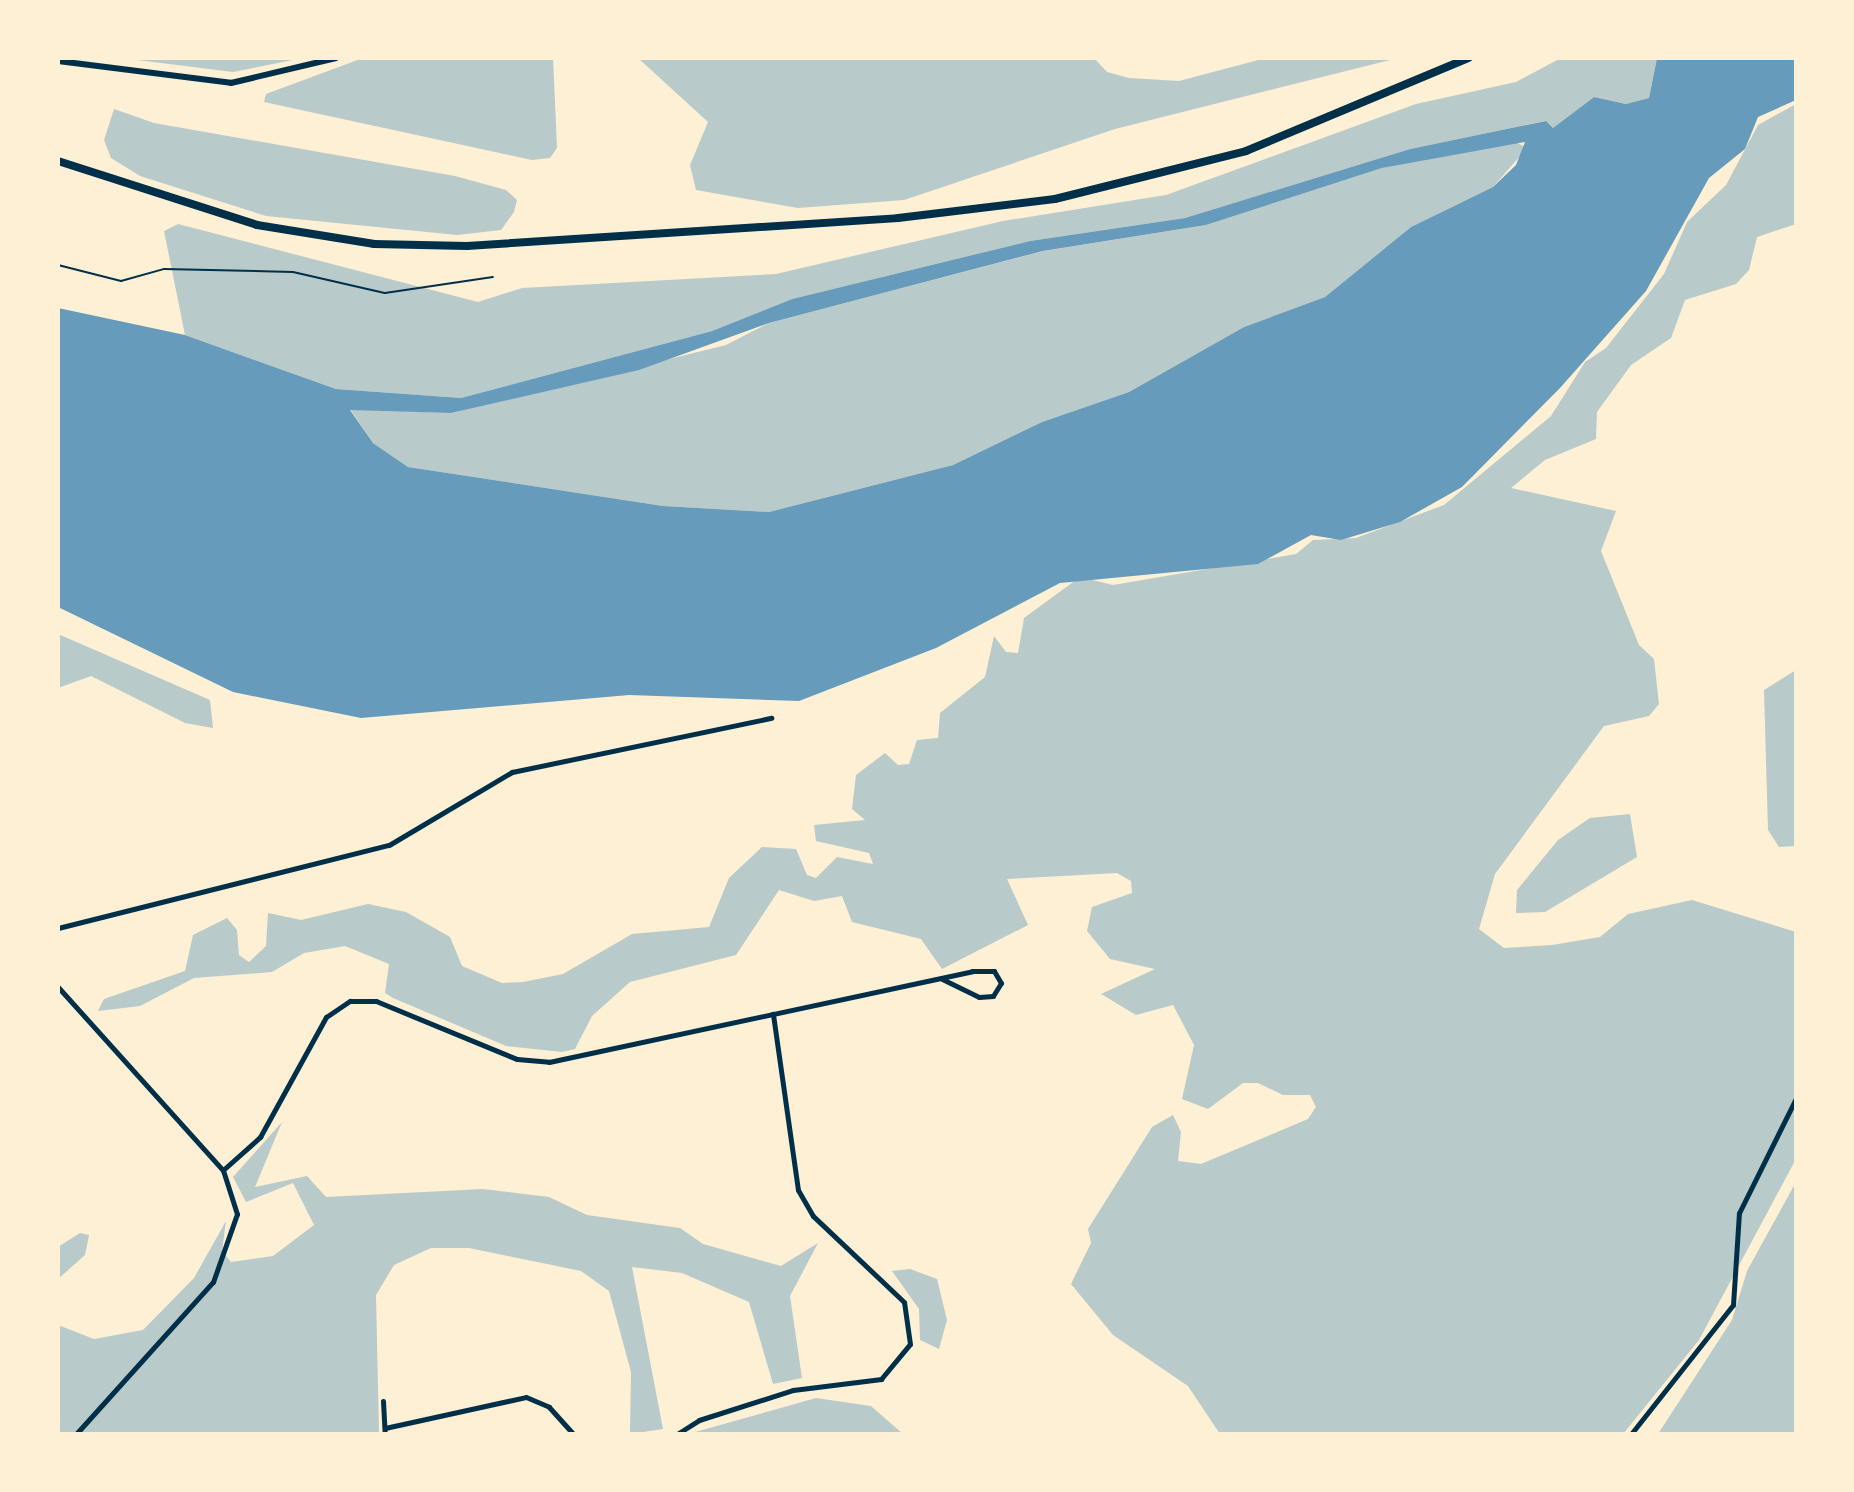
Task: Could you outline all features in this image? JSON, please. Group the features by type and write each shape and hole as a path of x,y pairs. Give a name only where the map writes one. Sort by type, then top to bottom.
{"highway":[{"path":"58,161 257,225 374,244 501,244 898,218 1113,187 1246,151 1468,58"}],"main road":[{"path":"58,61 146,78 231,83 336,58"}],"street":[{"path":"58,928 389,845 512,772 771,718"},
{"path":"223,1170 260,1137 326,1017 350,1001 376,1001 534,1063 985,969 1001,983 993,996 979,997 942,979"},
{"path":"58,987 223,1170 237,1214 213,1282 76,1434"},
{"path":"677,1434 699,1420 793,1390 881,1379 910,1344 904,1302 813,1216 798,1190 773,1014"},
{"path":"1631,1434 1733,1305 1739,1213 1796,1098"},
{"path":"383,1401 385,1431 526,1397 549,1407 573,1434"}],"path":[{"path":"58,265 121,281 164,269 293,272 385,293 493,277"}],"shaded area":[{"path":"121,58 303,58 233,72"},
{"path":"363,58 553,58 557,148 550,158 532,160 264,102 266,94"},
{"path":"638,58 1094,58 1107,72 1129,78 1179,81 1266,58 1398,58 1115,129 904,200 798,208 696,190 690,165 708,122"},
{"path":"1561,58 1657,58 1649,98 1626,104 1594,97 1553,128 1545,121 1410,149 1185,218 1030,241 792,299 712,331 461,398 336,389 185,335 164,231 178,224 478,302 522,288 776,274 1003,221 1166,195 1416,104 1516,82"},
{"path":"1796,104 1796,224 1757,237 1749,270 1736,284 1685,300 1671,338 1631,365 1597,412 1596,439 1545,460 1511,488 1616,511 1601,551 1639,645 1654,659 1659,704 1649,716 1604,726 1495,874 1479,929 1504,948 1552,945 1600,937 1628,914 1692,900 1796,932 1796,1159 1699,1340 1623,1434 1220,1434 1188,1386 1113,1335 1071,1284 1091,1243 1088,1229 1152,1127 1173,1115 1181,1132 1178,1161 1201,1164 1308,1119 1316,1107 1310,1095 1283,1095 1258,1083 1243,1083 1208,1109 1182,1099 1194,1045 1173,1005 1136,1015 1101,994 1155,969 1110,959 1087,931 1092,907 1132,893 1131,881 1117,873 1007,879 1028,925 942,969 921,939 852,922 842,896 814,901 779,890 736,955 630,982 592,1016 575,1049 562,1052 506,1046 393,998 385,993 389,964 345,946 304,953 272,972 194,978 140,1006 98,1011 104,999 185,971 193,935 227,918 237,930 239,955 249,962 266,946 268,913 301,920 368,904 406,912 450,937 462,966 502,983 523,982 563,974 632,934 709,927 729,878 762,847 796,849 807,875 816,878 837,857 873,864 869,853 816,841 814,825 865,820 852,809 856,775 885,753 898,765 909,764 917,740 938,738 940,713 985,677 994,636 1006,652 1018,653 1024,618 1080,577 1113,585 1296,554 1313,540 1356,538 1444,505 1551,416 1585,362 1606,348 1664,274 1687,222 1726,185 1758,125"},
{"path":"114,109 154,123 455,176 506,190 517,200 514,212 501,230 457,235 266,216 140,176 111,158 104,140"},
{"path":"1514,141 1527,148 1493,187 1411,227 1325,297 1244,327 1129,392 1042,422 953,465 769,512 663,506 408,467 373,443 350,409 451,413 726,345 769,323 1044,251 1206,225 1382,168"},
{"path":"58,634 210,700 213,728 185,723 91,676 58,688"},
{"path":"1796,670 1796,846 1779,847 1768,830 1764,690"},
{"path":"1630,814 1637,857 1545,912 1516,913 1517,890 1558,840 1590,818"},
{"path":"282,1122 255,1187 307,1176 326,1197 483,1189 549,1197 587,1215 680,1228 703,1244 781,1266 818,1243 790,1296 802,1378 773,1384 749,1302 682,1273 632,1267 663,1429 630,1434 631,1372 609,1291 581,1271 469,1248 431,1248 394,1265 376,1295 379,1434 58,1434 58,1325 94,1339 143,1330 194,1278 226,1221 222,1251 231,1262 273,1256 314,1225 293,1183 246,1202 233,1177"},
{"path":"1796,1182 1796,1434 1658,1434 1732,1320 1747,1271"},
{"path":"80,1233 89,1235 85,1255 58,1279 58,1247"},
{"path":"910,1269 937,1279 947,1320 939,1349 920,1340 919,1309 892,1271"},
{"path":"816,1398 871,1406 903,1434 688,1434"}],"water":[{"path":"1657,58 1796,58 1796,100 1758,117 1745,149 1709,178 1646,291 1560,388 1462,487 1400,522 1341,540 1311,535 1258,564 1060,583 936,648 799,701 629,695 361,718 233,692 58,607 58,308 185,335 336,389 461,398 712,331 792,299 1030,241 1185,218 1410,149 1546,121 1553,128 1594,97 1626,104 1649,98","holes":["1525,142 1516,165 1493,187 1411,227 1325,297 1244,327 1129,392 1042,422 953,465 769,512 663,506 408,467 373,443 350,410 451,413 639,370 769,323 1043,251 1206,225 1382,168"]}]}
